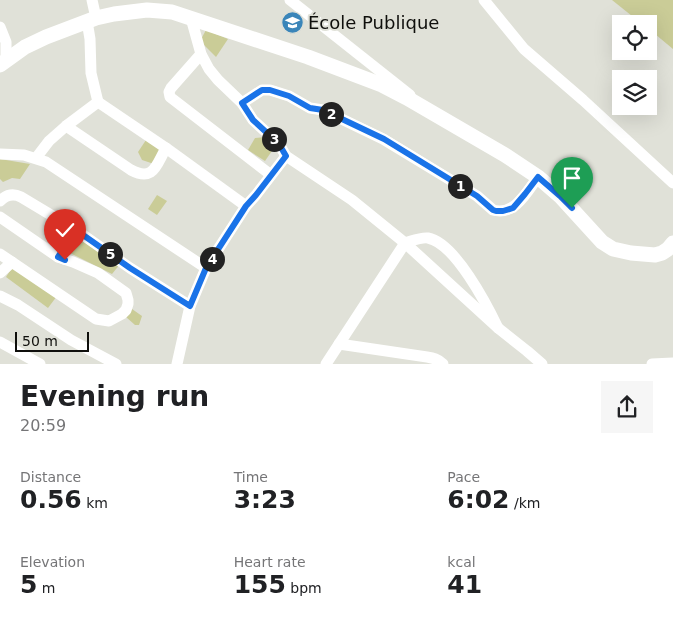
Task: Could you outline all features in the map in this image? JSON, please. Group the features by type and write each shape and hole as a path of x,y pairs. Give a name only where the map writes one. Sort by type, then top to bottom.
{"main road":[{"path":"3,62 25,47 46,37 92,20 120,13 147,10 172,12 308,57 374,82 403,96 505,155 538,177 560,196 602,242 613,249 655,255 662,253 673,243"}],"street":[{"path":"92,0 91,73 98,102 246,206"},
{"path":"290,0 396,83 426,109"},
{"path":"484,0 524,49 583,100 673,183"},
{"path":"191,18 201,54 209,69 242,103 253,120 279,144 286,156 352,200 405,243 498,328 542,364"},
{"path":"0,27 6,42 3,62"},
{"path":"201,54 171,88 169,92 170,97 271,176"},
{"path":"242,103 262,90 270,90 289,96 310,108 323,110 384,139 477,196 496,211 513,208 538,177"},
{"path":"36,158 49,141 98,102"},
{"path":"66,126 131,170 142,175 150,173 154,169 166,148"},
{"path":"0,154 36,158 56,168 206,268"},
{"path":"177,364 190,306 206,268 246,206 286,156"},
{"path":"0,201 13,194 17,195 76,230 124,277 128,296 126,310 109,321 96,319 0,254"},
{"path":"0,217 58,257 98,273 124,277 190,306"},
{"path":"58,257 76,230"},
{"path":"326,364 405,243 427,237 441,244 461,264 492,314 498,328"},
{"path":"0,273 12,262"},
{"path":"0,296 18,305 71,340 116,364"},
{"path":"0,342 40,364"},
{"path":"339,344 427,357 436,359 443,364"},
{"path":"652,364 673,363"}],"green space":[{"path":"612,0 673,0 673,49 657,36 657,15 631,15"},
{"path":"206,30 228,39 216,57 200,41"},
{"path":"148,137 164,148 154,164 142,160 138,152"},
{"path":"266,137 274,148 265,161 248,150 255,138"},
{"path":"0,159 30,164 20,179 12,178 3,182 0,179"},
{"path":"157,195 167,201 157,215 148,209"},
{"path":"78,233 121,263 112,274 66,251"},
{"path":"13,266 57,296 48,308 6,277"},
{"path":"132,309 142,316 139,325 135,325 126,317"}],"place":[{"name":"École Publique","path":"292,22"}],"route":[{"path":"65,260 58,257 76,230 130,268 190,306 206,268 246,206 286,156 279,144 253,120 242,103 262,90 270,90 289,96 310,108 323,110 384,139 477,196 493,210 503,211 513,208 538,177 572,208"}]}
